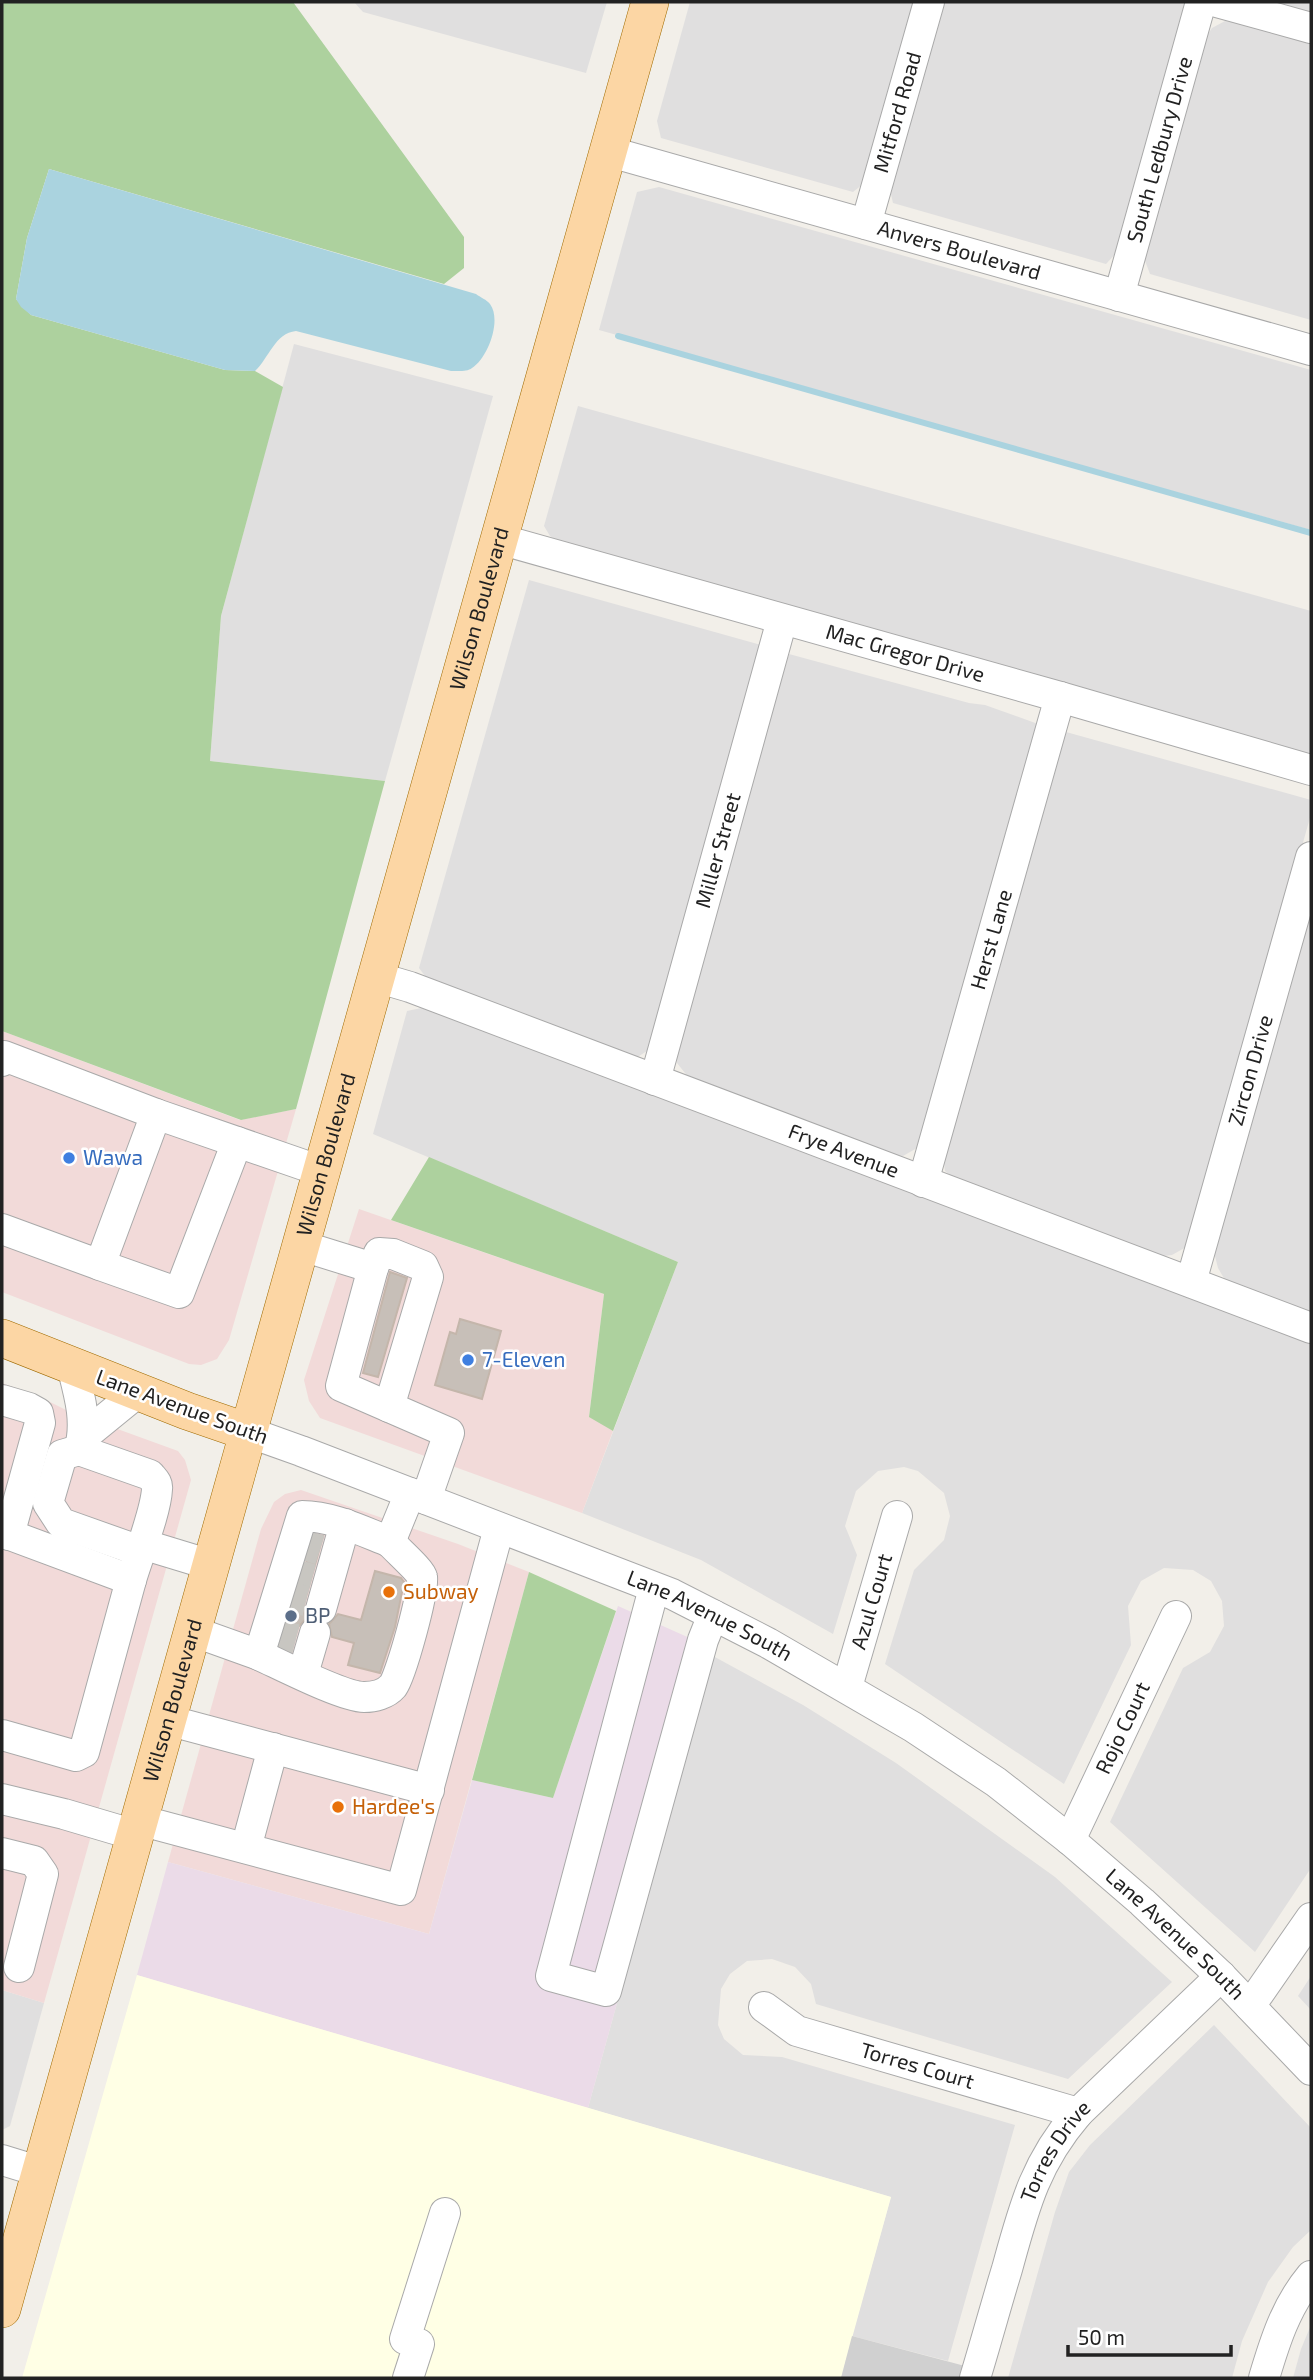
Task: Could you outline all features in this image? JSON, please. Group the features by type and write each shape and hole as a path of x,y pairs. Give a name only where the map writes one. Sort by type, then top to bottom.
{"main road":[{"name":"Wilson Boulevard","path":"2,2309 649,2"},
{"name":"Lane Avenue South","path":"2,1338 248,1432"}],"street":[{"name":"Mitford Road","path":"866,224 929,2"},
{"name":"South Ledbury Drive","path":"1119,296 1201,2"},
{"path":"1217,2 1311,28"},
{"name":"Anvers Boulevard","path":"607,151 1311,350"},
{"name":"Mac Gregor Drive","path":"499,540 1311,770"},
{"name":"Miller Street","path":"655,1080 782,620"},
{"name":"Herst Lane","path":"923,1182 1060,697"},
{"name":"Zircon Drive","path":"1191,1282 1311,857"},
{"name":"Frye Avenue","path":"376,977 410,987 1311,1328"},
{"path":"2,1061 4,1056 156,1114 321,1171"},
{"path":"100,1265 156,1114"},
{"path":"2,1229 179,1293 237,1142"},
{"path":"299,1245 373,1268"},
{"path":"389,1407 428,1277 423,1266 393,1254 379,1253 341,1386 389,1407 449,1433 418,1496 390,1542"},
{"path":"72,1366 79,1395 81,1443"},
{"path":"138,1392 81,1443 62,1455 48,1503 61,1523 141,1548 211,1565"},
{"path":"2,1400 38,1413 40,1423 5,1533 131,1580"},
{"name":"Lane Avenue South","path":"248,1432 654,1588 713,1615 913,1727 996,1782 1070,1840 1142,1902 1220,1976 1311,2070"},
{"path":"2,1735 76,1756 84,1752 155,1502 156,1482 150,1475 81,1443"},
{"path":"302,1516 311,1516 345,1524 390,1542 401,1556 420,1571 423,1580 412,1629 393,1686 380,1695 361,1697 303,1674 300,1597 302,1516"},
{"name":"Azul Court","path":"847,1688 897,1516"},
{"path":"303,1674 300,1597 345,1524"},
{"path":"2,1799 64,1814 246,1848 401,1890 499,1528"},
{"path":"654,1588 551,1976 606,1991 713,1615"},
{"path":"192,1631 300,1597"},
{"name":"Rojo Court","path":"1070,1840 1176,1616"},
{"path":"167,1720 429,1790"},
{"path":"246,1848 273,1748"},
{"path":"2,1853 34,1861 43,1874 19,1967"},
{"path":"1250,2006 1311,1918"},
{"name":"Torres Drive","path":"975,2378 1032,2184 1062,2132 1078,2113 1220,1976"},
{"name":"Torres Court","path":"764,2007 797,2031 1078,2113"},
{"path":"2,2160 41,2172"},
{"path":"408,2378 419,2344 405,2339 445,2213"},
{"path":"1264,2378 1286,2313 1299,2290 1311,2276"}],"shaded area":[{"path":"354,2 607,2 586,73 363,12"},
{"path":"690,2 914,2 863,184 853,192 661,138 657,121"},
{"path":"943,2 1189,2 1119,250 1106,264 893,203 890,190"},
{"path":"1261,2 1311,2 1311,16"},
{"path":"1225,21 1311,43 1311,320 1150,274 1144,258 1204,40 1212,28"},
{"path":"659,187 1311,370 1311,530 599,330 637,192"},
{"path":"294,344 493,396 385,781 210,761 221,616"},
{"path":"578,406 1311,611 1311,755 566,546 550,536 544,526"},
{"path":"529,580 761,645 654,1042 636,1058 428,980 419,968"},
{"path":"789,654 985,705 1038,724 924,1138 917,1148 903,1156 888,1154 689,1078 677,1063 676,1048"},
{"path":"1066,732 1311,800 1311,814 1195,1227 1188,1246 1172,1255 1155,1257 959,1182 945,1171 943,1154 1060,743"},
{"path":"1311,906 1311,1314 1225,1280 1218,1268 1214,1252"},
{"path":"426,1007 1311,1340 1311,1868 1255,1952 1110,1822 1183,1668 1210,1652 1224,1626 1222,1601 1211,1581 1193,1570 1164,1568 1141,1581 1128,1606 1131,1645 1064,1784 885,1664 914,1570 944,1540 950,1516 944,1493 918,1471 904,1467 878,1471 856,1491 845,1526 857,1555 833,1634 701,1560 582,1513 678,1262 373,1134 407,1011"},
{"path":"2,1031 240,1120 296,1109 229,1340 217,1359 201,1365 189,1364 2,1292"},
{"path":"359,1209 604,1294 589,1416 613,1431 582,1513 320,1418 309,1401 304,1380"},
{"path":"2,1383 68,1411 178,1451 185,1460 191,1480 44,2003 2,1990"},
{"path":"301,1490 458,1544 529,1572 429,1934 168,1862 261,1529 274,1502 285,1494"},
{"path":"618,1606 712,1648 713,1656 588,2108 137,1975 168,1862 429,1934 472,1780 553,1798"},
{"path":"713,1656 803,1705 896,1763 1055,1877 1172,1982 1068,2079 816,2004 811,1984 795,1967 772,1959 747,1961 730,1974 721,1989 718,2025 724,2039 743,2055 782,2057 1015,2125 948,2361 852,2336 891,2197 588,2108"},
{"path":"137,1975 891,2197 841,2378 22,2378"},
{"path":"1311,1976 1311,2010 1298,1996"},
{"path":"2,1990 44,2003 10,2126 2,2130"},
{"path":"1214,2025 1311,2128 1311,2230 1293,2247 1268,2282 1242,2341 1232,2378 1008,2378 1069,2172 1090,2145"},
{"path":"1311,2325 1311,2378 1293,2378 1301,2349"},
{"path":"852,2336 965,2366 962,2378 841,2378"}],"green space":[{"path":"2,2 293,2 464,237 464,268 444,284 49,169 27,238 16,299 31,315 225,370 255,371 283,387 221,616 210,761 385,781 296,1109 241,1120 2,1031"},
{"path":"429,1157 678,1262 613,1431 589,1417 604,1294 391,1220"},
{"path":"529,1572 616,1611 553,1798 472,1780"}],"water":[{"path":"49,169 476,294 489,303 493,311 494,329 488,348 472,368 451,371 296,331 277,341 255,371 225,370 31,315 16,299 27,238"}],"building":[{"path":"390,1272 407,1278 378,1377 363,1373"},
{"name":"7-Eleven","path":"460,1319 501,1331 482,1399 435,1385 450,1332 456,1334"},
{"path":"315,1535 323,1536 304,1604 307,1618 298,1627 291,1651 280,1646"},
{"path":"375,1571 401,1578 404,1582 395,1627 380,1673 348,1665 354,1643 332,1637 329,1624 338,1614 361,1620"}],"waterway":[{"path":"618,336 1311,533"}],"tunnel":[{"path":"298,1543 320,1550"},
{"path":"290,1573 312,1579"},
{"path":"283,1596 306,1601"},
{"path":"273,1633 296,1639"}],"place":[{"name":"Wawa","path":"69,1158"},
{"name":"7-Eleven","path":"468,1360"},
{"name":"Subway","path":"389,1592"},
{"name":"BP","path":"291,1616"},
{"name":"Hardee's","path":"338,1807"}]}
